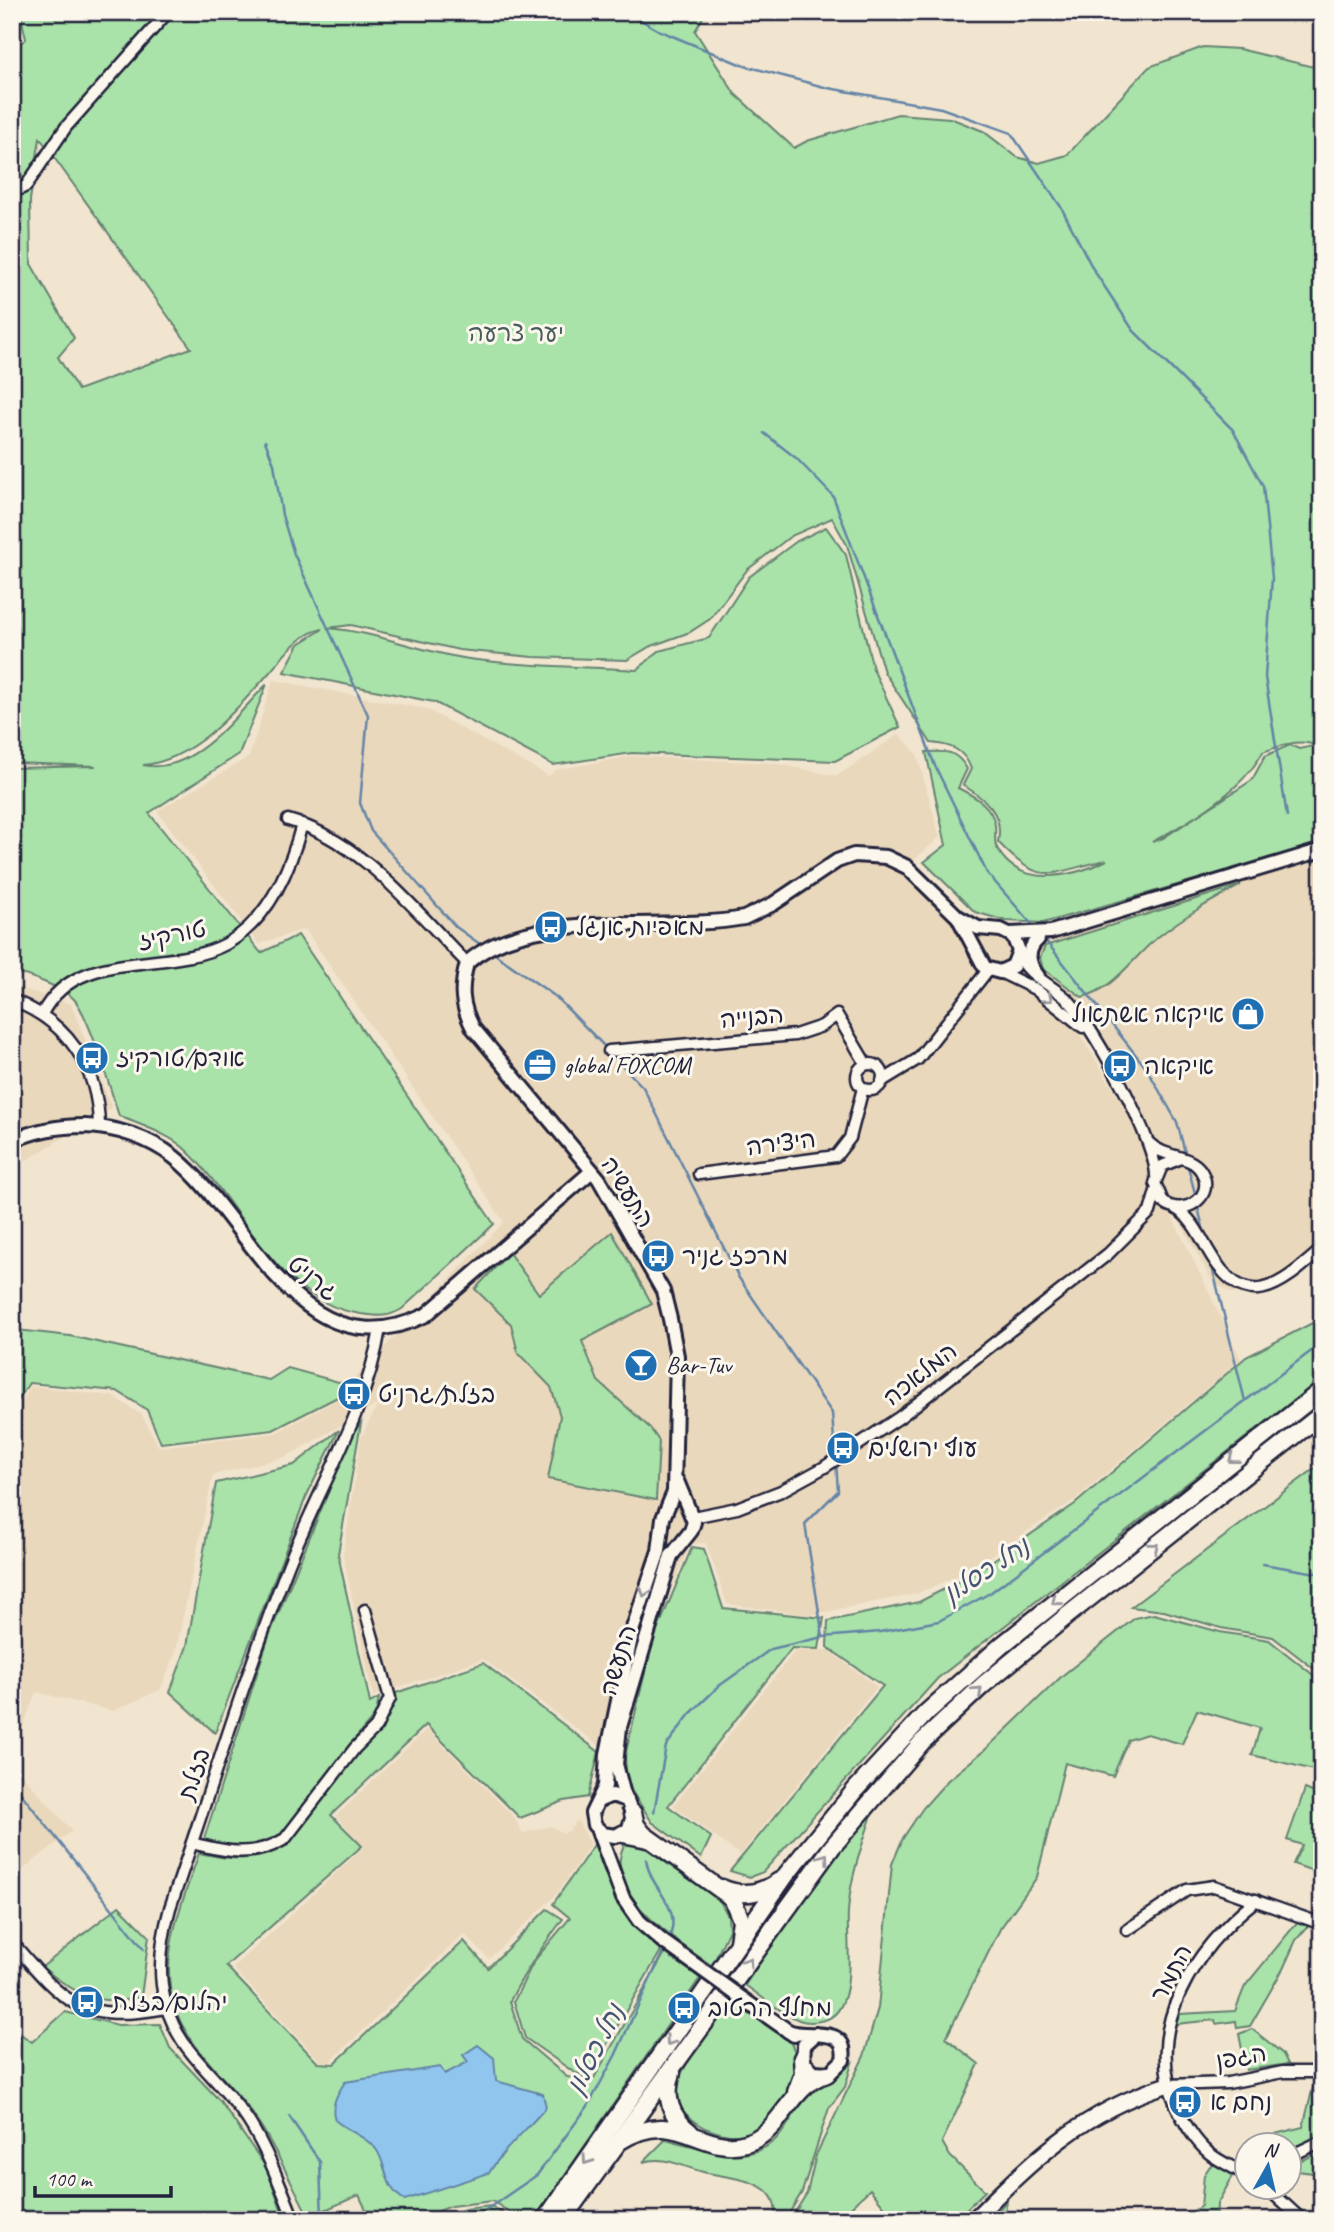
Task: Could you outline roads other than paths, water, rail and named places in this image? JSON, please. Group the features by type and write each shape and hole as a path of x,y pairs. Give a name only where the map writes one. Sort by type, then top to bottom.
{"highway":[{"path":"545,2220 786,1875 855,1790 926,1713 1002,1645 1322,1390"},
{"path":"562,2220 832,1847 866,1804 922,1742 994,1676 1322,1414"},
{"path":"1242,1478 1322,1422"},
{"path":"633,1813 639,1830 650,1840 732,1898 740,1914 737,1945"},
{"path":"622,1834 650,1840"},
{"path":"717,1886 732,1892 753,1894 774,1885 786,1875"},
{"path":"792,2099 802,2080 802,2056"},
{"path":"679,2057 671,2076 668,2100 673,2114 690,2132"},
{"path":"616,2145 632,2135 652,2129 690,2132 720,2144 747,2143 771,2128 808,2082 827,2074"}],"main road":[{"path":"973,2220 1025,2168 1067,2133 1115,2105 1167,2085"}],"street":[{"path":"12,193 26,186 66,127 168,12"},
{"path":"288,820 335,840 360,857 467,963 495,942 533,932 744,918 773,904 837,861 869,853 886,856 907,867 958,917 978,928 1010,934 1051,932"},
{"name":"טורקיז","path":"42,1014 54,993 80,976 189,956 225,944 239,935 263,911 277,889 302,824"},
{"path":"882,1081 879,1068 866,1065 860,1068 857,1077 863,1088 875,1088 918,1059 994,971 1011,968 1019,955 1051,932 1322,850"},
{"path":"958,917 979,961 994,971 1015,976 1042,993 1091,1034"},
{"path":"976,952 980,939 994,930"},
{"path":"1010,934 1017,941 1024,965 1070,1001 1091,1034 1115,1073 1147,1141 1156,1176 1156,1191 1163,1202 1187,1217 1222,1273 1234,1284 1250,1289 1266,1289 1283,1282 1322,1249"},
{"path":"1038,939 1031,947 1029,956 1031,967 1038,976"},
{"name":"התעשיה","path":"467,963 461,991 462,1003 473,1028 592,1171 663,1291 677,1356 676,1477 667,1510"},
{"path":"12,1000 42,1014 72,1041 87,1066 96,1094 99,1126"},
{"name":"הבנייה","path":"609,1051 795,1035 822,1026 837,1015 866,1065"},
{"name":"היצירה","path":"699,1174 836,1156 850,1138 863,1088"},
{"name":"גרניט","path":"12,1141 56,1128 99,1126 141,1138 174,1158 197,1179 281,1283 305,1303 349,1326 380,1329 407,1324 426,1315 592,1171"},
{"path":"1147,1141 1162,1154 1191,1161 1202,1172 1205,1183 1195,1217 1197,1231"},
{"path":"1156,1176 1164,1164 1179,1159"},
{"name":"המלאכה","path":"690,1513 737,1508 781,1491 869,1439 1097,1264 1145,1217 1153,1207 1156,1191"},
{"path":"1173,1208 1189,1207 1200,1198"},
{"name":"המלאכה","path":"1145,1217 1173,1208"},
{"name":"בזלת","path":"293,2218 249,2123 181,2039 166,2008 160,1979 161,1950 170,1908 281,1583 367,1386 380,1329"},
{"name":"התעשיה","path":"676,1477 690,1513"},
{"path":"663,1526 668,1535 683,1537 691,1531 690,1513 677,1506 667,1510 663,1526 659,1550 633,1628 609,1747 605,1786 592,1816 628,1906 661,1940 788,2031 799,2042 802,2056 811,2071 827,2074 840,2066 843,2047 832,2035 802,2035 788,2031"},
{"name":"התעשה","path":"625,1798 616,1765 620,1727 671,1556 683,1537"},
{"path":"192,1843 224,1851 248,1853 271,1848 285,1839 355,1748 376,1727 390,1698 365,1610"},
{"path":"598,1801 612,1795 625,1798 633,1813 631,1825 612,1844 610,1863"},
{"path":"598,1830 609,1836 622,1834"},
{"path":"1127,1930 1173,1898 1201,1887 1223,1887 1322,1924"},
{"name":"התמר","path":"1167,2085 1166,2036 1179,1996 1216,1936 1256,1900"},
{"path":"12,1942 56,1993 87,2010 122,2015 166,2008"},
{"path":"802,2056 806,2042 816,2034"},
{"name":"הגפן","path":"1167,2085 1228,2083 1283,2071 1322,2072"},
{"path":"1167,2085 1189,2130 1199,2144 1232,2168"},
{"path":"1302,2151 1322,2141"},
{"path":"1279,2200 1296,2217"}],"water":[{"path":"478,2045 494,2058 496,2081 543,2094 546,2107 489,2173 405,2200 389,2183 376,2149 335,2120 333,2110 337,2096 345,2082 440,2067 445,2074 468,2062 463,2055"}],"waterway":[{"path":"627,12 658,30 742,65 828,88 941,108 1011,133 1061,207 1093,269 1133,330 1233,430 1263,486 1272,578 1265,677 1287,816"},
{"path":"764,433 796,458 833,496 935,766 987,873 1035,928"},
{"path":"265,441 274,464 282,515 294,554 368,715 360,803 371,831 456,927 484,947"},
{"path":"1042,936 1147,1069 1177,1122 1186,1156"},
{"path":"492,952 556,997 607,1049"},
{"path":"611,1054 643,1087 739,1278 832,1413 835,1455"},
{"path":"1187,1163 1196,1197"},
{"path":"1197,1204 1205,1235"},
{"path":"1211,1262 1245,1401"},
{"name":"נחל כסלון","path":"654,1812 666,1746 690,1714 719,1686 771,1649 823,1637 880,1632 939,1621 990,1593 1322,1343"},
{"path":"823,1637 805,1524 838,1491 836,1462"},
{"path":"1263,1564 1322,1574"},
{"path":"12,1782 144,1949"},
{"name":"נחל כסלון","path":"646,1859 649,1871 670,1908 672,1928 668,1941"},
{"name":"נחל כסלון","path":"471,2220 537,2175 588,2106 615,2056 665,1947"},
{"path":"289,2116 320,2162 322,2220"}],"place":[{"name":"מאפיות אנגל","path":"551,927"},
{"name":"איקאה אשתאול","path":"1248,1014"},
{"name":"אודם/טורקיז","path":"92,1058"},
{"name":"global FOXCOM","path":"540,1065"},
{"name":"איקאה","path":"1120,1066"},
{"name":"מרכז גניר","path":"658,1256"},
{"name":"Bar-Tuv","path":"641,1365"},
{"name":"בזלת/גרניט","path":"354,1394"},
{"name":"עוף ירושלים","path":"843,1448"},
{"name":"יהלום/בזלת","path":"87,2002"},
{"name":"מחלף הרטוב","path":"684,2008"},
{"name":"נחם א","path":"1185,2102"}],"park label":[{"name":"יער צרעה","path":"516,333"}]}
